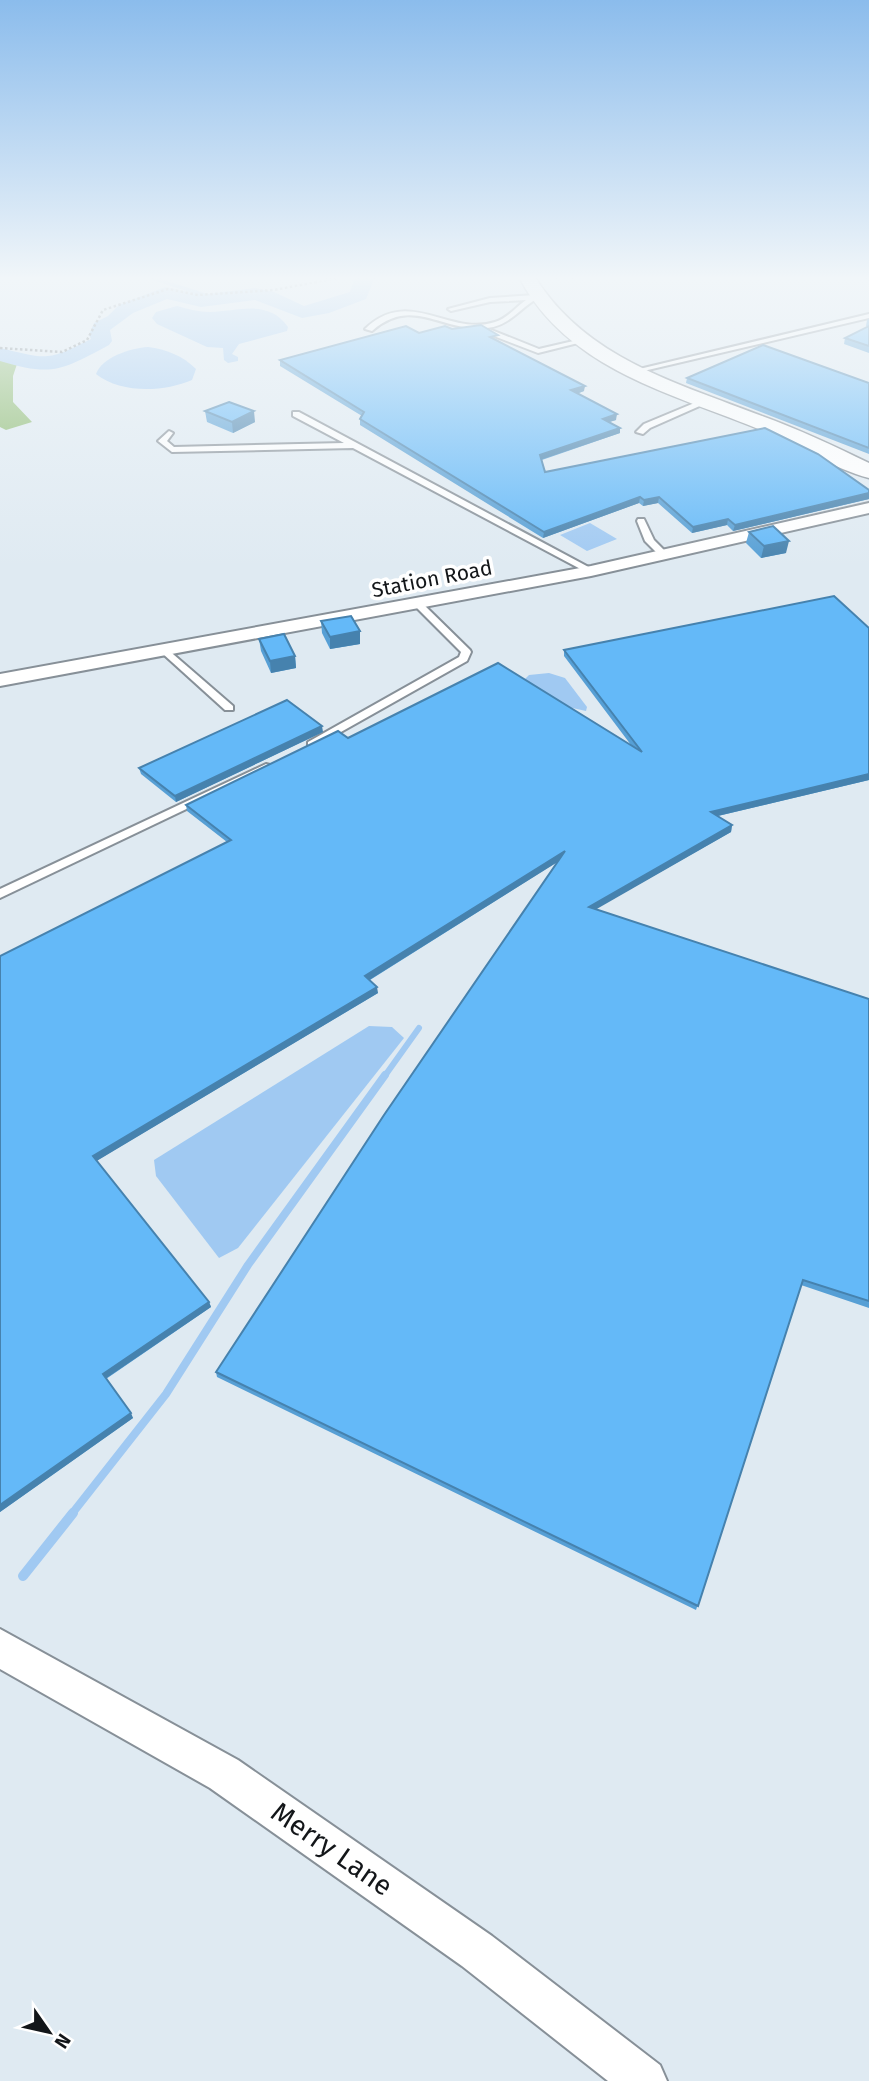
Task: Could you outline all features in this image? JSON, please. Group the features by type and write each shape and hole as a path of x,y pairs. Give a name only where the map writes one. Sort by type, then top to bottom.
{"main road":[{"path":"642,374 781,430 869,471"}],"street":[{"name":"Station Road","path":"0,680 419,605 591,571 869,508"},
{"name":"Merry Lane","path":"0,1648 225,1774 477,1951 644,2081"}],"lane":[{"path":"640,432 646,426 707,401"},
{"path":"296,414 591,571"},
{"path":"169,433 162,441 172,450 357,445"},
{"path":"641,521 650,541 663,554"},
{"path":"302,749 463,659 466,652 419,605"},
{"path":"166,651 229,708"},
{"path":"0,894 279,760"}],"green space":[{"path":"0,374 14,374 13,402 32,422 6,430 0,427"}],"water":[{"path":"96,374 194,374 192,380 156,389 130,388"},
{"path":"590,523 617,539 587,551 560,535"},
{"path":"549,673 565,678 587,707 586,711 568,707 524,680 529,675"},
{"path":"369,1026 392,1027 404,1038 238,1248 219,1258 156,1176 154,1160"}],"building":[{"path":"303,374 562,374 585,386 571,390 617,414 603,419 620,428 540,455 545,472 765,428 818,454 869,490 869,493 735,525 728,519 693,527 659,497 644,500 640,497 544,532 360,419 364,412"},
{"path":"696,374 844,374 869,383 869,448 687,378"},
{"path":"229,402 254,411 232,422 205,411"},
{"path":"773,526 789,541 764,546 749,532"},
{"path":"834,596 869,628 869,774 711,812 732,825 589,907 869,999 869,1301 803,1280 698,1606 216,1372 384,1115 565,851 365,976 377,987 93,1156 209,1302 103,1374 131,1413 0,1505 0,956 231,840 186,805 338,731 348,738 498,663 642,752 564,650"},
{"path":"351,616 360,631 330,637 321,621"},
{"path":"284,634 295,656 270,661 259,639"},
{"path":"287,700 322,726 175,796 139,768"}],"waterway":[{"path":"384,1077 419,1028"},
{"path":"71,1515 166,1394 248,1265 385,1075"},
{"path":"23,1576 73,1513"}]}
